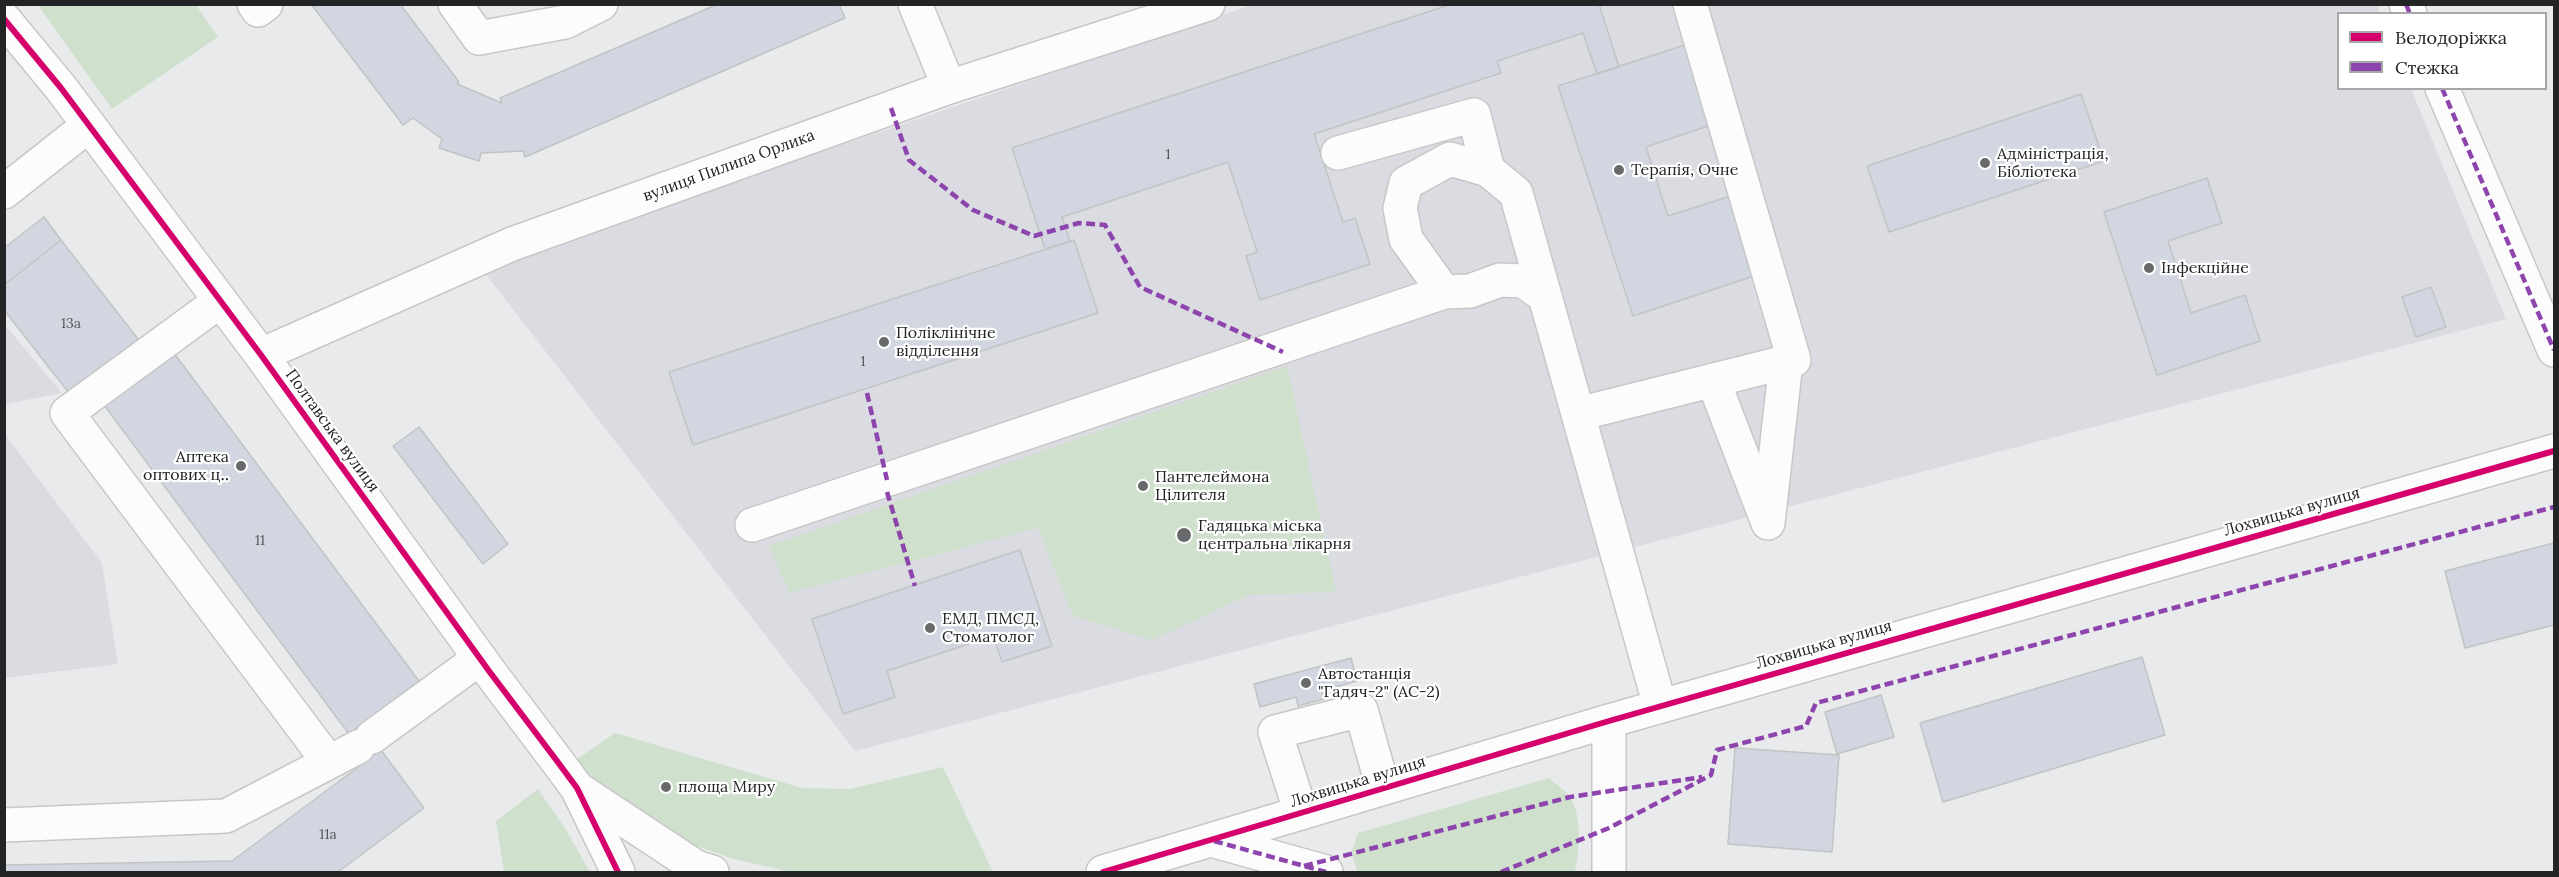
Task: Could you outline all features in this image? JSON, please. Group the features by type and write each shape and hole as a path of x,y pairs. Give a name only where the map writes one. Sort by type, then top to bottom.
{"street":[{"path":"254,4 258,10 266,4"},
{"path":"455,4 479,38 565,22 601,4"},
{"path":"915,4 949,87"},
{"name":"вулиця Пилипа Орлика","path":"261,355 512,244 949,87 1208,4"},
{"path":"1578,414 1794,360 1690,4"},
{"name":"Полтавська вулиця","path":"6,15 261,355 577,788 618,873"},
{"path":"2443,90 2554,350"},
{"path":"1338,153 1474,115 1488,170"},
{"path":"4,192 89,124"},
{"path":"1444,292 1406,239 1400,208 1407,183 1450,159 1488,170 1516,193 1660,706"},
{"path":"752,525 1444,292 1470,291 1500,280 1523,281 1545,296"},
{"path":"220,301 67,413 328,761"},
{"path":"1713,380 1768,522 1786,362"},
{"name":"Лохвицька вулиця","path":"1103,873 1660,706 2554,451"},
{"path":"4,825 226,816 365,742 480,658"},
{"path":"1301,813 1275,732 1361,710 1383,788"},
{"path":"1609,721 1609,873"},
{"path":"577,788 671,873"},
{"path":"577,788 686,861 712,873"},
{"path":"1211,840 1326,873"}],"shaded area":[{"name":"Гадяцька міська центральна лікарня","path":"2377,4 2380,12 2337,12 2337,90 2411,90 2506,319 855,751 481,268 1252,5"},
{"path":"5,325 62,393 5,404"},
{"path":"4,433 102,563 118,664 5,678"}],"green space":[{"path":"38,5 196,5 218,37 112,109"},
{"path":"1287,366 1336,592 1249,595 1152,640 1073,616 1038,528 789,593 769,546"},
{"name":"площа Миру","path":"615,733 802,788 850,789 943,767 993,872 791,872 734,859 662,834 609,798 577,759"},
{"path":"1549,778 1570,797 1577,815 1579,844 1575,872 1358,872 1351,853 1358,833"},
{"path":"538,789 566,830 590,872 504,872 496,821"}],"building":[{"path":"311,4 400,4 459,82 457,84 502,103 500,98 718,4 839,4 845,18 525,157 523,151 481,153 479,161 439,148 442,139 413,118 403,125"},
{"path":"1452,4 1599,4 1619,67 1597,74 1583,33 1497,61 1501,73 1314,134 1343,222 1355,218 1370,264 1260,300 1246,256 1257,252 1228,162 1062,217 1070,241 1045,249 1012,148"},
{"name":"Терапія, Очне","path":"1688,44 1714,124 1646,147 1668,216 1737,194 1763,273 1633,316 1558,86"},
{"name":"Адміністрація, Бібліотека","path":"2081,94 2104,161 1889,232 1867,166"},
{"name":"Інфекційне","path":"2207,178 2222,223 2168,241 2191,313 2245,295 2260,341 2157,375 2104,212"},
{"path":"44,217 61,240 4,285 4,248"},
{"path":"61,240 138,339 69,393 4,310 4,285"},
{"name":"Поліклінічне відділення","path":"1074,240 1098,313 693,445 669,372"},
{"path":"2431,287 2446,327 2416,337 2402,297"},
{"path":"171,349 419,681 349,734 101,401"},
{"path":"419,427 508,544 483,564 393,446"},
{"path":"2554,543 2554,625 2465,648 2445,571"},
{"name":"ЕМД, ПМСД, Стоматолог","path":"1020,550 1052,646 1002,662 993,636 887,671 895,697 843,714 812,619"},
{"path":"2142,657 2165,735 1943,802 1920,723"},
{"name":"Автостанція \"Гадяч-2\" (АС-2)","path":"1351,658 1357,681 1322,691 1324,699 1298,706 1296,697 1260,707 1254,684"},
{"path":"1881,695 1894,737 1837,754 1825,712"},
{"path":"1735,748 1839,755 1832,852 1728,844"},
{"path":"381,750 424,808 338,872 4,872 4,865 232,861"}],"marked path":[{"path":"2406,4 2409,12"},
{"path":"2443,90 2554,350"},
{"path":"891,108 909,160 973,210 1034,236 1079,223 1105,225 1140,287 1283,352"},
{"path":"867,393 887,480"},
{"path":"887,492 915,586"},
{"path":"1501,872 1609,828 1711,775 1717,750 1806,726 1816,703 2554,507"},
{"path":"1304,866 1570,797 1702,777"},
{"path":"1214,841 1326,872"}],"cycle path":[{"path":"4,19 61,88 261,355 489,671 577,788 618,872"},
{"path":"1103,872 1609,721 2554,451"}],"place":[{"name":"Адміністрація, Бібліотека","path":"1985,163"},
{"name":"Терапія, Очне","path":"1619,170"},
{"name":"Інфекційне","path":"2149,268"},
{"name":"Поліклінічне відділення","path":"884,342"},
{"name":"Аптека оптових ц‥","path":"241,466"},
{"name":"Пантелеймона Цілителя","path":"1143,486"},
{"name":"Гадяцька міська центральна лікарня","path":"1184,535"},
{"name":"ЕМД, ПМСД, Стоматолог","path":"930,628"},
{"name":"Автостанція \"Гадяч-2\" (АС-2)","path":"1306,683"},
{"name":"площа Миру","path":"666,787"}]}
